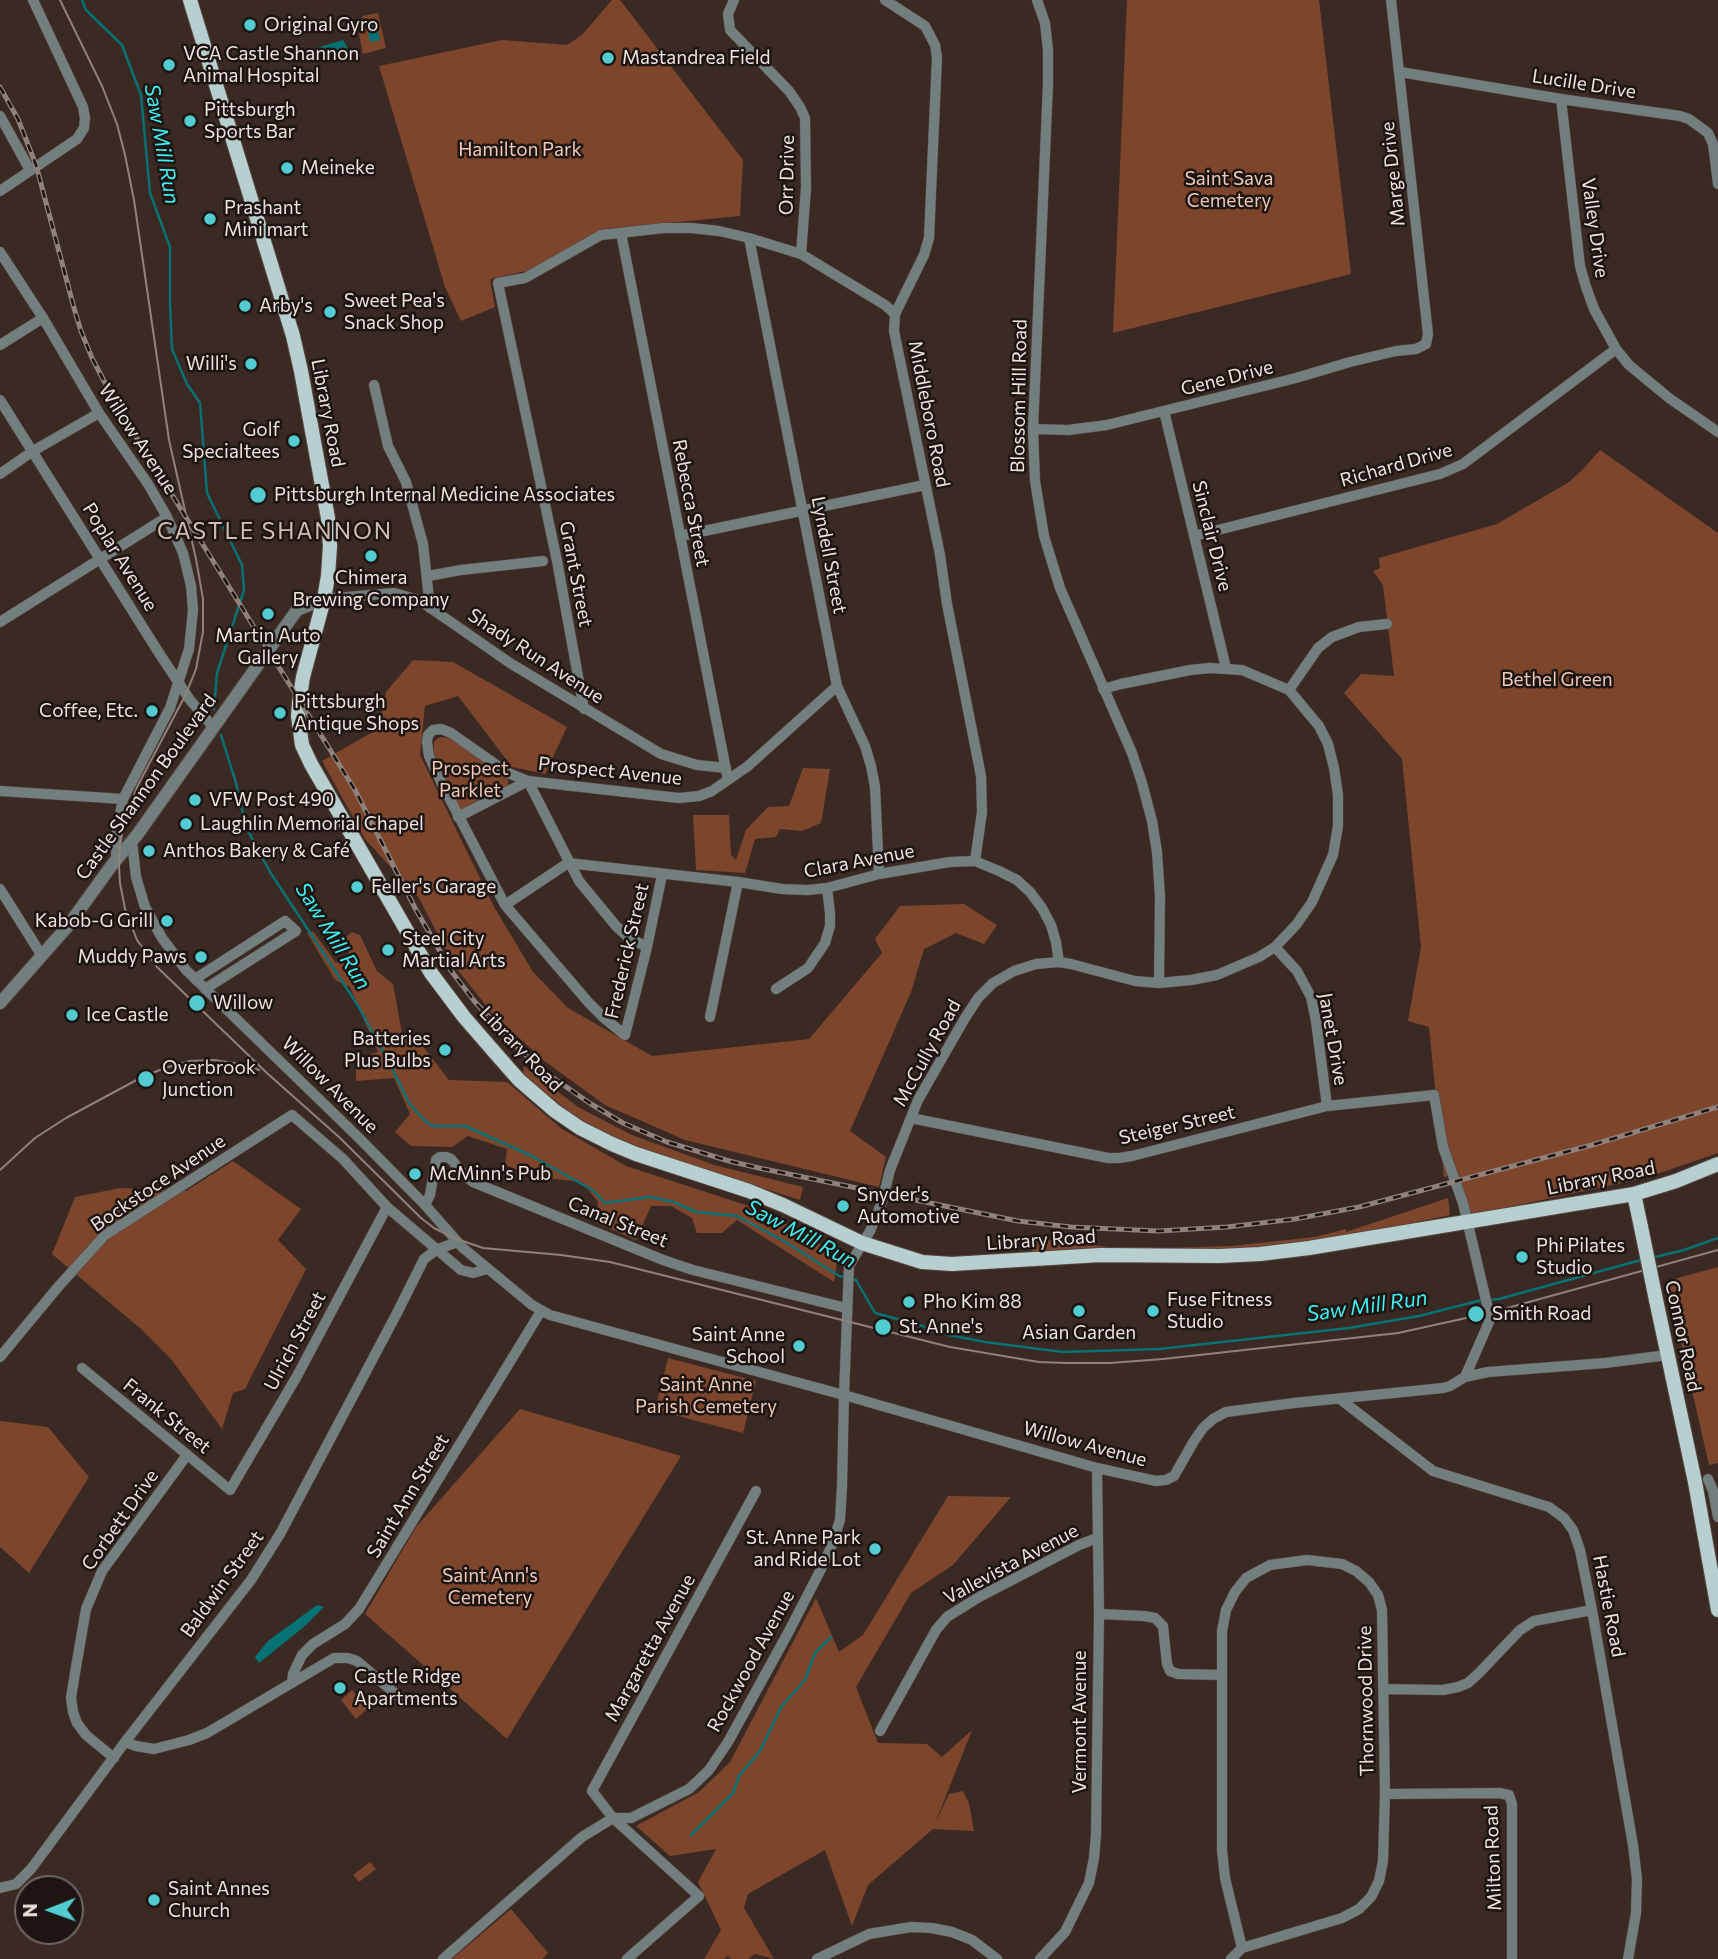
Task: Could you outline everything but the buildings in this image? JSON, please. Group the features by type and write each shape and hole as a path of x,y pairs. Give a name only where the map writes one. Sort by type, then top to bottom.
{"main road":[{"name":"Library Road","path":"190,0 278,281 301,368 328,518 328,576 299,703 302,745 420,956 444,991 519,1080 555,1111 580,1128 636,1154 749,1191 862,1244 922,1262 952,1265 1100,1255 1220,1256 1309,1248 1634,1194 1718,1164"},
{"name":"Connor Road","path":"1634,1194 1668,1355 1707,1479 1718,1610"}],"street":[{"path":"0,191 81,135 84,128 83,107 33,0"},
{"name":"Orr Drive","path":"734,0 728,14 730,30 789,90 805,118 806,188 801,254"},
{"path":"621,233 691,228 749,237 801,254 885,305 895,314 924,255 929,238 937,57 935,45 925,26 885,0"},
{"name":"Blossom Hill Road","path":"1037,0 1045,23 1048,84 1033,429 1035,481 1039,510 1059,588 1132,753 1152,821 1160,896 1159,983"},
{"name":"Marge Drive","path":"1391,0 1428,334 1426,344"},
{"name":"Lucille Drive","path":"1399,72 1689,119 1707,133 1713,144 1718,184"},
{"name":"Valley Drive","path":"1561,99 1580,266 1594,309 1616,349 1629,365 1669,398 1718,432"},
{"path":"0,116 30,170"},
{"name":"Grant Street","path":"583,709 556,561 498,283 525,278 601,235 621,233"},
{"name":"Rebecca Street","path":"621,233 728,780"},
{"name":"Lyndell Street","path":"749,237 837,686 865,746 871,766 875,787 878,874"},
{"name":"Willow Avenue","path":"0,252 167,517 183,554 191,586 193,610 189,649 170,708 123,799 117,829 116,859"},
{"name":"Middleboro Road","path":"895,314 894,331 940,555 981,776 982,812 975,861"},
{"path":"0,345 43,318"},
{"name":"Gene Drive","path":"1033,429 1088,428 1308,375 1350,362 1416,349 1426,344"},
{"name":"Richard Drive","path":"1194,536 1440,474 1463,464 1616,349"},
{"path":"373,385 387,446 406,482 423,544 430,608"},
{"name":"Poplar Avenue","path":"0,401 179,683 214,729"},
{"name":"Sinclair Drive","path":"1164,411 1226,668"},
{"path":"0,474 33,451 99,413"},
{"path":"680,536 925,485"},
{"path":"0,622 167,517"},
{"path":"428,576 543,561"},
{"name":"Shady Run Avenue","path":"324,599 394,593 419,600 510,663 661,754 696,765 726,768"},
{"name":"Castle Shannon Boulevard","path":"0,1003 67,927 132,841 297,610 324,599"},
{"path":"1289,690 1318,648 1332,637 1359,627 1387,624"},
{"name":"McCully Road","path":"862,1244 882,1202 890,1170 924,1088 965,1017 993,983 1014,971 1036,964 1059,962 1121,978 1159,983 1217,975 1275,947 1296,925 1312,902 1333,855 1338,826 1338,795 1328,744 1319,726 1289,690 1242,670 1226,668 1189,670 1103,689"},
{"name":"Prospect Avenue","path":"625,1035 589,1003 505,905 429,756 428,735 433,730 441,729 451,733 508,773 528,781 680,799 712,791 748,766 837,686"},
{"path":"458,817 528,781 579,881 616,926 629,938 647,947"},
{"path":"0,791 123,799"},
{"name":"Willow Avenue","path":"132,841 136,877 151,919 174,955 205,989 425,1205 457,1242 541,1311 1097,1468 1156,1481 1167,1480 1178,1471 1203,1428 1226,1412 1443,1388 1465,1377 1488,1372 1668,1355"},
{"name":"Clara Avenue","path":"568,863 795,890 827,888 878,874 950,862 975,861 1017,880 1030,892 1051,925 1059,962"},
{"path":"505,905 568,863"},
{"name":"Frederick Street","path":"625,1035 662,875"},
{"path":"710,1017 738,882"},
{"path":"776,989 808,968 825,943 830,926 827,888"},
{"path":"0,889 42,956"},
{"path":"195,979 285,921 296,931 205,989"},
{"name":"Janet Drive","path":"1275,947 1297,971 1311,997 1327,1106"},
{"name":"Steiger Street","path":"911,1118 1119,1158 1327,1106 1434,1095 1443,1147 1466,1222"},
{"name":"Bockstoce Avenue","path":"0,1357 105,1235 292,1115 343,1158 387,1207"},
{"name":"Canal Street","path":"425,1205 436,1160 446,1157 473,1182 663,1260 846,1308"},
{"path":"387,1207 461,1270 473,1273 487,1269"},
{"name":"Ulrich Street","path":"230,1490 297,1376 387,1207"},
{"path":"1465,1377 1489,1322 1486,1298 1466,1222"},
{"path":"436,1250 457,1242"},
{"name":"Rockwood Avenue","path":"443,1959 582,1837 613,1818 631,1818 688,1789 709,1770 728,1742 788,1633 832,1545 840,1520 847,1288 849,1266 862,1244"},
{"name":"Baldwin Street","path":"0,1888 16,1884 31,1869 125,1742 251,1580 280,1534 424,1259 436,1250"},
{"name":"Saint Ann Street","path":"292,1683 302,1655 313,1644 345,1624 359,1609 541,1311"},
{"name":"Frank Street","path":"82,1368 230,1490"},
{"name":"Hastie Road","path":"1340,1399 1433,1471 1549,1507 1564,1518 1573,1530 1580,1550 1592,1610 1633,1845 1637,1879 1636,1913 1628,1959"},
{"name":"Corbett Drive","path":"114,1758 86,1735 73,1712 71,1698 86,1609 102,1571 187,1455"},
{"name":"Vermont Avenue","path":"1040,1959 1065,1932 1089,1883 1097,1835 1097,1468"},
{"path":"1707,1479 1713,1492 1718,1517"},
{"name":"Margaretta Avenue","path":"613,1818 592,1791 756,1491"},
{"name":"Vallevista Avenue","path":"880,1731 936,1630 947,1617 990,1591 1097,1538"},
{"name":"Thornwood Drive","path":"1231,1959 1242,1948 1342,1918 1359,1909 1371,1897 1379,1881 1383,1861 1385,1794 1382,1611 1378,1595 1369,1582 1342,1564 1307,1560 1270,1564 1246,1578 1235,1592 1226,1611 1222,1631 1223,1850 1225,1878 1242,1948"},
{"path":"1385,1689 1443,1690 1458,1687 1468,1683 1520,1630 1534,1621 1592,1610"},
{"path":"1098,1614 1155,1618 1163,1626 1170,1671 1178,1674 1222,1675"},
{"path":"125,1742 154,1749 207,1733 334,1658 357,1661 404,1701"},
{"name":"Milton Road","path":"1385,1794 1509,1795 1512,1959"},
{"path":"613,1818 699,1896 627,1959"},
{"path":"817,1959 869,1934 911,1927 952,1932 972,1940 997,1959"}],"green space":[{"name":"Hamilton Park","path":"612,0 620,0 743,160 740,216 605,229 531,270 490,279 495,307 461,321 445,287 379,66 502,40 567,45 582,35"},
{"name":"Saint Sava Cemetery","path":"1127,0 1319,0 1351,274 1113,333"},
{"path":"378,13 386,48 363,54 357,25 363,16"},
{"name":"Bethel Green","path":"1600,450 1718,533 1718,1153 1645,1178 1471,1215 1458,1173 1444,1177 1429,1027 1408,1021 1421,947 1402,759 1344,693 1361,674 1394,676 1383,585 1373,571 1380,568 1379,558 1497,524 1569,482"},
{"path":"413,660 453,662 567,727 545,774 512,767 458,696 425,706 420,755 493,905 533,972 568,1008 652,1056 809,1039 882,953 875,939 900,906 964,904 997,925 984,944 956,933 924,949 911,992 850,1131 886,1157 879,1187 685,1140 605,1105 543,1060 492,1013 453,964 419,898 365,839 322,761 378,729 386,692"},
{"name":"Prospect Parklet","path":"444,737 452,739 508,778 508,786 460,811 434,752 434,742"},
{"path":"803,768 830,769 821,823 802,831 780,829 776,837 755,839 745,873 696,870 693,815 729,815 731,855 736,860 746,830 768,807 789,806"},
{"path":"313,931 336,963 349,954 346,937 352,932 360,935 377,971 393,984 402,1033 421,1044 449,1080 507,1082 562,1129 626,1166 767,1212 838,1255 834,1282 737,1220 722,1233 697,1233 692,1218 671,1206 651,1206 636,1240 596,1223 598,1202 582,1182 540,1177 532,1167 518,1170 505,1165 507,1149 468,1136 452,1147 411,1146 395,1132 410,1114 394,1078 356,1081 356,1058 378,1052 350,987 335,980 307,933"},
{"path":"524,1066 578,1107 632,1135 714,1165 803,1187 800,1200 650,1152 586,1125 523,1075"},
{"path":"233,1161 301,1209 278,1240 306,1269 245,1389 233,1393 222,1429 171,1359 141,1329 52,1254 75,1197 120,1188 186,1191"},
{"path":"1448,1198 1450,1215 1334,1239 1233,1250 1032,1253 1031,1238 1109,1247 1169,1248 1231,1246 1315,1237 1346,1229 1346,1232"},
{"path":"1718,1267 1718,1463 1709,1465 1667,1281"},
{"name":"Saint Anne Parish Cemetery","path":"668,1358 756,1381 743,1433 655,1410"},
{"name":"Saint Ann's Cemetery","path":"520,1409 681,1456 507,1739 365,1614 416,1527"},
{"path":"1,1421 48,1427 89,1477 29,1573 0,1547"},
{"path":"948,1496 1011,1497 953,1565 911,1593 856,1687 878,1743 927,1744 942,1757 972,1730 935,1824 949,1794 963,1791 969,1803 974,1831 933,1829 868,1885 852,1926 825,1850 748,1894 744,1908 774,1959 755,1954 748,1959 731,1959 728,1956 723,1959 704,1959 721,1930 698,1882 716,1849 670,1856 636,1826 699,1792 730,1762 816,1598 839,1652 863,1635"},
{"path":"352,1690 356,1694 360,1690 373,1704 356,1719 341,1700"},
{"path":"370,1862 376,1869 359,1882 353,1875"},
{"path":"511,1909 548,1953 542,1959 452,1959"}],"water":[{"path":"375,20 380,40 370,42 366,22"},
{"path":"343,40 350,52 304,61 303,55 306,51"},
{"path":"317,1605 324,1607 259,1663 255,1657 268,1641"}],"waterway":[{"name":"Saw Mill Run","path":"82,0 86,10 122,45 141,95 150,193 170,247 172,349 187,384 200,403 207,493 242,565 244,590 217,673 214,709"},
{"name":"Saw Mill Run","path":"221,735 246,827 270,872 357,1004 409,1103 425,1121 433,1126 465,1126 530,1155 594,1191 605,1203 650,1197 674,1202 696,1212 737,1216 845,1277"},
{"name":"Saw Mill Run","path":"1651,1258 1718,1238"},
{"name":"Saw Mill Run","path":"1488,1300 1641,1260"},
{"name":"Saw Mill Run","path":"852,1279 856,1280 875,1313 939,1333 1063,1352 1159,1349 1349,1328 1419,1316 1482,1300"},
{"path":"691,1835 733,1793 739,1776 760,1751 781,1707 805,1680 815,1653 831,1637"}],"tram line":[{"path":"60,0 102,86 117,124 125,155 169,440 203,599 203,632 196,669 186,694 138,785 125,817 119,866 125,909 137,940 157,967 434,1228 483,1248 610,1262 950,1347 1039,1362 1066,1363 1163,1359 1398,1333 1489,1313 1718,1250"},
{"path":"0,1170 35,1138 144,1076 190,1061 214,1060 247,1065 259,1070"}],"railway":[{"path":"0,87 18,119 36,165 74,308 92,358 117,406 355,790 415,908 452,972 475,1002 519,1049 546,1073 623,1123 667,1142 729,1161 1018,1221 1071,1227 1158,1231 1295,1219 1359,1207 1592,1145 1718,1107"}],"place":[{"name":"Original Gyro","path":"250,25"},
{"name":"Mastandrea Field","path":"608,58"},
{"name":"VCA Castle Shannon Animal Hospital","path":"169,65"},
{"name":"Pittsburgh Sports Bar","path":"190,121"},
{"name":"Meineke","path":"287,168"},
{"name":"Prashant Mini mart","path":"210,219"},
{"name":"Arby's","path":"245,306"},
{"name":"Sweet Pea's Snack Shop","path":"330,312"},
{"name":"Willi's","path":"251,364"},
{"name":"Golf Specialtees","path":"294,441"},
{"name":"Pittsburgh Internal Medicine Associates","path":"258,495"},
{"name":"Chimera Brewing Company","path":"371,556"},
{"name":"Martin Auto Gallery","path":"268,614"},
{"name":"Coffee, Etc.","path":"152,711"},
{"name":"Pittsburgh Antique Shops","path":"280,713"},
{"name":"VFW Post 490","path":"195,800"},
{"name":"Laughlin Memorial Chapel","path":"186,824"},
{"name":"Anthos Bakery & Café","path":"149,851"},
{"name":"Feller's Garage","path":"357,887"},
{"name":"Kabob-G Grill","path":"167,921"},
{"name":"Steel City Martial Arts","path":"388,950"},
{"name":"Muddy Paws","path":"201,957"},
{"name":"Willow","path":"197,1003"},
{"name":"Ice Castle","path":"72,1015"},
{"name":"Batteries Plus Bulbs","path":"445,1050"},
{"name":"Overbrook Junction","path":"146,1079"},
{"name":"McMinn's Pub","path":"415,1174"},
{"name":"Snyder's Automotive","path":"843,1206"},
{"name":"Phi Pilates Studio","path":"1522,1257"},
{"name":"Pho Kim 88","path":"909,1302"},
{"name":"Asian Garden","path":"1079,1311"},
{"name":"Fuse Fitness Studio","path":"1153,1311"},
{"name":"Smith Road","path":"1476,1314"},
{"name":"St. Anne's","path":"883,1327"},
{"name":"Saint Anne School","path":"799,1346"},
{"name":"St. Anne Park and Ride Lot","path":"875,1549"},
{"name":"Castle Ridge Apartments","path":"340,1688"},
{"name":"Saint Annes Church","path":"154,1900"}],"district":[{"name":"CASTLE SHANNON","path":"275,531"}]}
